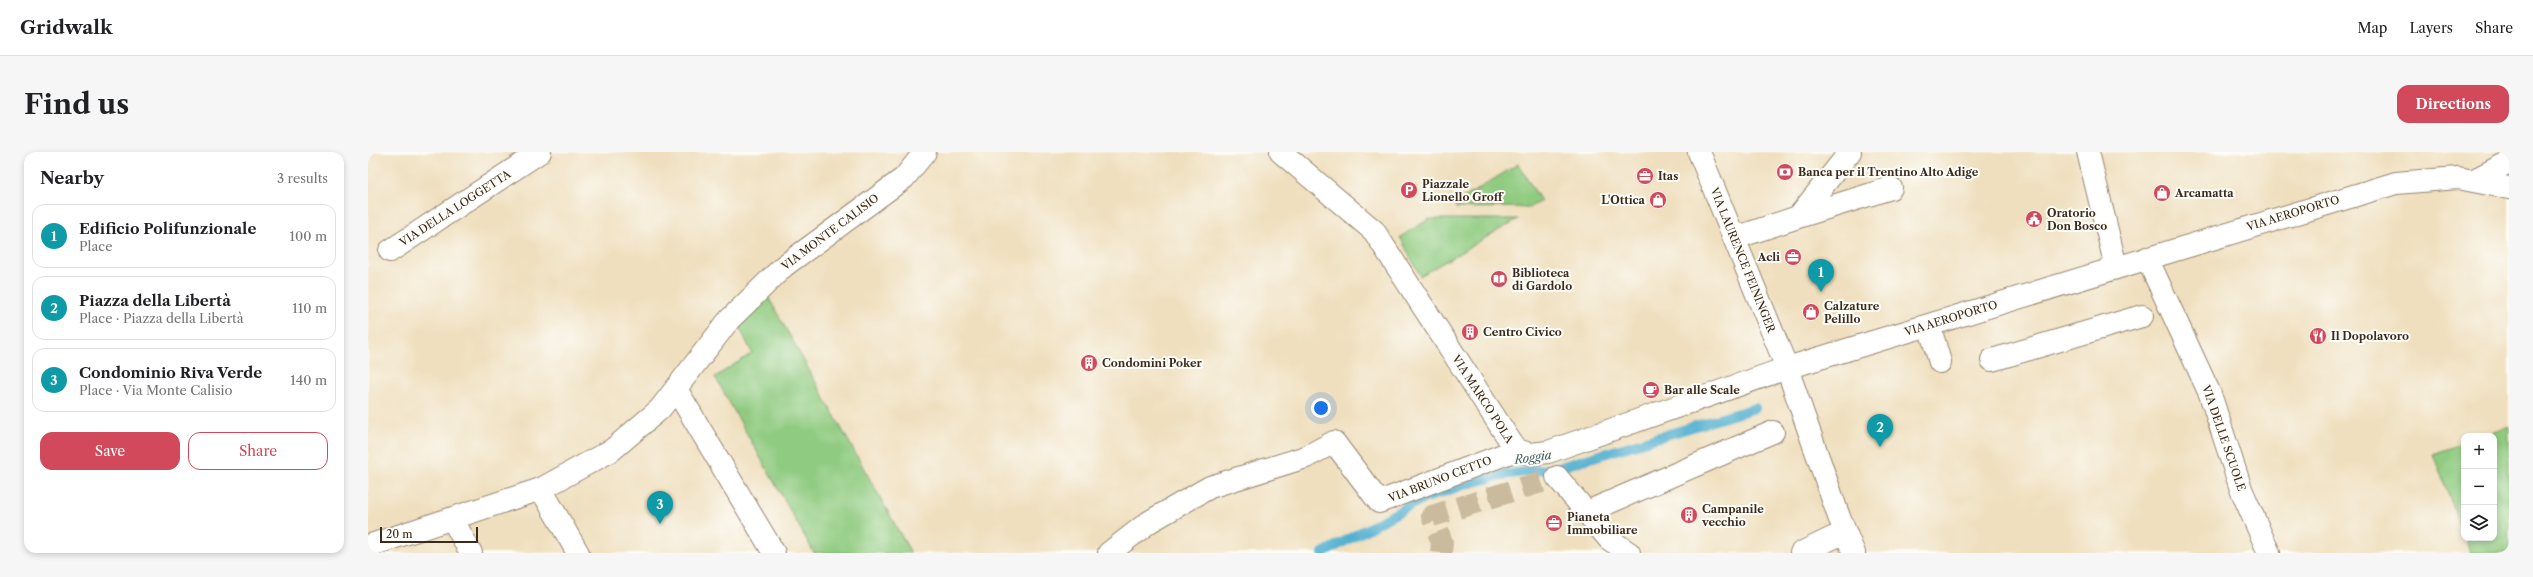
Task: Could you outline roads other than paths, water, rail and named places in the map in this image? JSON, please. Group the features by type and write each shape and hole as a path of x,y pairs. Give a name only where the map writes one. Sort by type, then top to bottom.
{"street":[{"name":"VIA DELLA LOGGETTA","path":"390,251 540,152"},
{"name":"VIA MONTE CALISIO","path":"368,546 371,543 453,520 541,489 612,450 660,409 729,320 784,266 904,178 925,152"},
{"name":"VIA MARCO POLA","path":"1281,152 1374,231 1516,450 1531,454 1548,452 1787,368"},
{"name":"VIA LAURENCE FEININGER","path":"1699,152 1787,368 1845,532 1854,553"},
{"path":"1798,217 1850,152"},
{"path":"2088,152 2116,267"},
{"path":"2474,180 2509,162"},
{"name":"VIA AEROPORTO","path":"1787,368 2396,183 2458,178 2509,188"},
{"path":"1735,238 1891,188"},
{"name":"VIA DELLE SCUOLE","path":"2147,258 2210,394 2241,489 2269,553"},
{"path":"1992,360 2142,316"},
{"path":"1929,324 1940,362"},
{"path":"676,389 774,553"},
{"path":"1587,512 1773,432"},
{"name":"VIA BRUNO CETTO","path":"1110,553 1149,522 1210,487 1306,457 1334,442 1379,502 1516,450"},
{"path":"1557,477 1609,539 1629,553"},
{"path":"541,489 578,553"},
{"path":"453,520 471,553"},
{"path":"1801,553 1845,532"}],"waterway":[{"name":"Roggia","path":"1323,553 1420,500 1463,485 1501,475 1557,468 1755,408"}],"tunnel":[{"path":"1441,553 1442,542 1432,516 1557,477"}],"place":[{"name":"Banca per il Trentino Alto Adige","path":"1785,172"},
{"name":"Itas","path":"1645,176"},
{"name":"Piazzale Lionello Groff","path":"1409,190"},
{"name":"Arcamatta","path":"2162,193"},
{"name":"L'Ottica","path":"1658,200"},
{"name":"Oratorio Don Bosco","path":"2034,219"},
{"name":"Acli","path":"1793,257"},
{"name":"Biblioteca di Gardolo","path":"1499,279"},
{"name":"Edificio Polifunzionale","path":"1821,292"},
{"name":"Calzature Pelillo","path":"1811,312"},
{"name":"Centro Civico","path":"1470,332"},
{"name":"Il Dopolavoro","path":"2318,336"},
{"name":"Condomini Poker","path":"1089,363"},
{"name":"Bar alle Scale","path":"1651,390"},
{"name":"Piazza della Libertà","path":"1880,447"},
{"name":"Campanile vecchio","path":"1689,515"},
{"name":"Pianeta Immobiliare","path":"1554,523"},
{"name":"Condominio Riva Verde","path":"660,524"}]}
